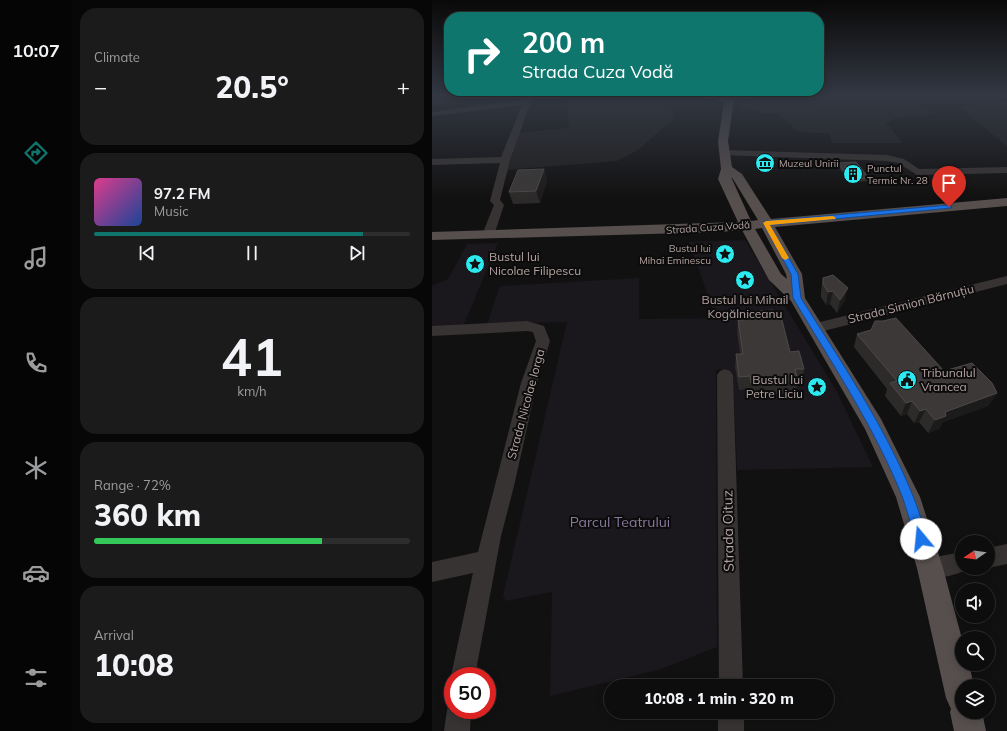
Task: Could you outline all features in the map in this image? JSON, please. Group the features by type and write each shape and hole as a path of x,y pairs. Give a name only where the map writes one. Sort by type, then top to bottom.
{"main road":[{"path":"725,130 723,141 727,169 724,179 746,225 775,277 797,298 874,425 908,497 930,568 957,679"},
{"path":"727,169 738,177 766,223 794,274 797,298"},
{"name":"Strada Cuza Vodă","path":"432,236 720,228 1007,202"},
{"path":"967,719 970,731"}],"street":[{"path":"488,235 498,205 495,200 504,160 515,130"},
{"path":"724,153 887,158 901,161 917,172 1007,170"},
{"path":"432,162 504,160"},
{"name":"Strada Simion Bărnuțiu","path":"816,328 1007,280"},
{"name":"Strada Nicolae Iorga","path":"432,331 527,326 539,329 543,341 530,383 486,560"},
{"name":"Strada Oituz","path":"725,376 731,679"},
{"path":"995,557 1007,554"},
{"path":"432,572 486,560 465,667"},
{"path":"930,568 955,563"},
{"path":"458,731 459,719"},
{"path":"731,719 731,731"}],"shaded area":[{"path":"547,130 660,130 638,150 617,161 506,170 519,133"},
{"path":"796,130 892,130 903,143 832,143 829,133 798,132"},
{"path":"987,130 1007,130 1007,146"}],"green space":[{"name":"Parcul Teatrului","path":"745,240 836,390 873,467 737,470 734,398 727,369 716,370 717,647 658,670 621,679 604,679 604,683 550,696 552,592 506,601 503,596 567,322 487,324 500,286 639,278 639,319 716,318 689,242"},
{"path":"498,243 463,327 432,328 432,286 448,279 467,244"}],"building":[{"name":"Punctul Termic Nr. 28","path":"856,162 869,178 850,180 838,163"},
{"path":"544,169 536,191 509,192 518,170"},
{"path":"833,275 848,288 840,300 833,291 828,292 823,284 823,278"},
{"path":"773,310 774,317 781,316 790,352 799,351 804,369 795,369 798,380 751,383 750,376 739,377 736,354 743,354 738,320 745,320 744,312"},
{"name":"Tribunalul Vrancea","path":"896,318 944,371 972,363 992,383 997,393 945,412 946,416 935,420 926,409 920,411 912,401 906,403 890,383 897,381 857,334 871,330 875,321"}],"slow traffic":[{"path":"785,258 766,223 833,218"}],"place":[{"name":"Muzeul Unirii","path":"765,163"},
{"name":"Punctul Termic Nr. 28","path":"853,174"},
{"name":"Bustul lui Mihai Eminescu","path":"725,254"},
{"name":"Bustul lui Nicolae Filipescu","path":"475,264"},
{"name":"Bustul lui Mihail Kogălniceanu","path":"745,280"},
{"name":"Tribunalul Vrancea","path":"907,380"},
{"name":"Bustul lui Petre Liciu","path":"817,387"}],"route":[{"path":"921,539 908,497 874,425 797,298 794,274 766,223 949,207"}]}
